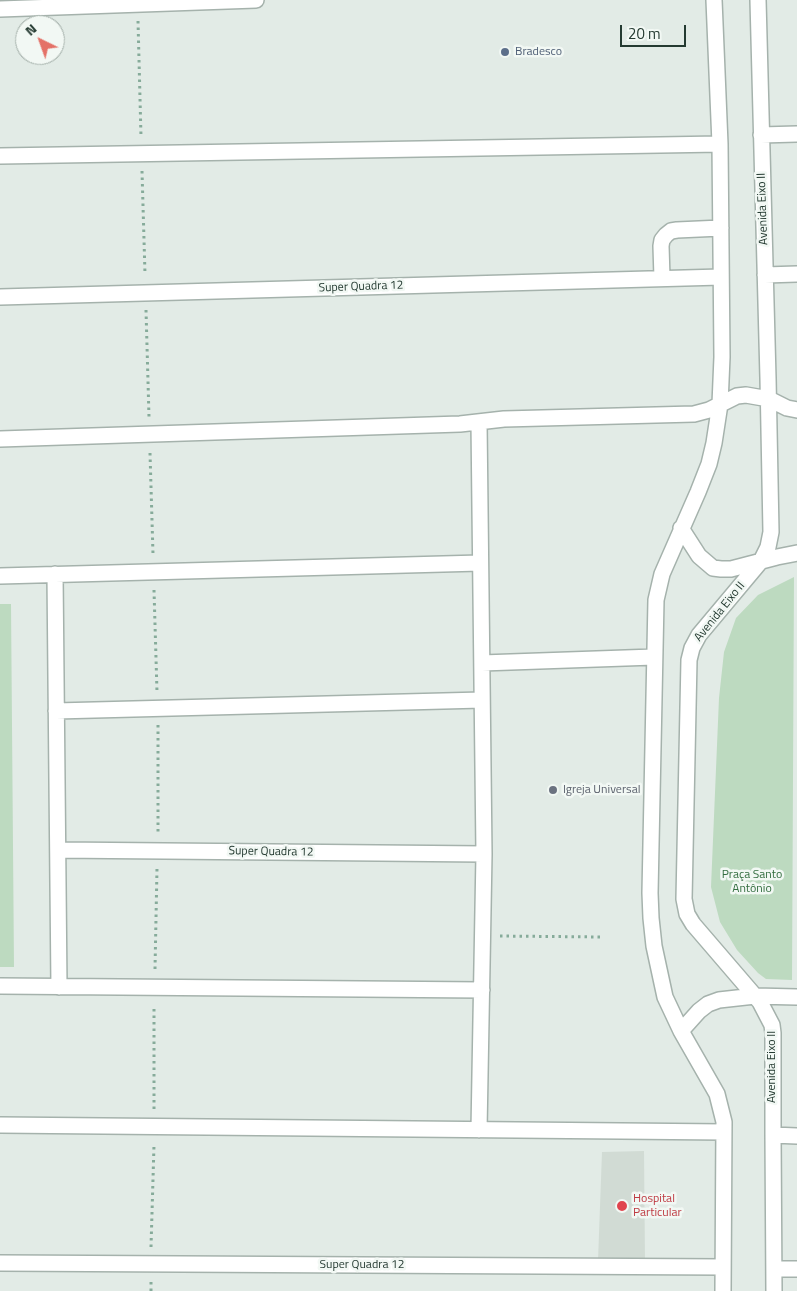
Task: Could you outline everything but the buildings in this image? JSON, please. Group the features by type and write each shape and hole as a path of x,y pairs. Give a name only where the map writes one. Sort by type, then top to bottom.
{"street":[{"path":"0,9 256,0"},
{"path":"714,0 720,144 722,357 720,404 709,464 662,574 656,600 650,874 651,918 661,984 672,1014 716,1094 722,1110 724,1122 723,1291"},
{"name":"Avenida Eixo II","path":"758,0 771,532 768,546 761,561 699,635 692,648 689,660 684,900 687,914 693,924 760,1002 770,1019 774,1033 774,1291"},
{"path":"761,135 797,134"},
{"path":"0,156 720,144"},
{"path":"662,278 661,246 662,240 666,235 671,231 677,230 721,228"},
{"path":"765,275 797,274"},
{"name":"Super Quadra 12","path":"0,296 721,277"},
{"path":"0,439 441,425 504,419 694,414 701,413 730,399 746,395 769,399 787,408 797,410"},
{"path":"479,422 484,854 480,1130"},
{"path":"681,528 699,556 712,568 731,569 797,553"},
{"path":"0,576 480,563"},
{"path":"55,574 58,987"},
{"path":"482,663 654,657"},
{"path":"56,711 482,700"},
{"name":"Super Quadra 12","path":"58,850 484,854"},
{"path":"0,986 482,990"},
{"path":"681,1031 699,1011 708,1004 719,1000 755,996 797,997"},
{"path":"0,1125 724,1132"},
{"path":"773,1135 797,1136"},
{"name":"Super Quadra 12","path":"0,1263 723,1268"},
{"path":"775,1269 797,1269"}],"path":[{"path":"137,4 158,709 158,851 154,987 154,1127 150,1291"},
{"path":"483,935 602,937"}],"shaded area":[{"name":"Hospital Particular","path":"644,1151 645,1262 598,1261 602,1152"}],"green space":[{"name":"Praça Santo Antônio","path":"794,577 792,980 766,979 737,950 720,922 711,887 719,698 724,652 736,618 758,595"},
{"path":"0,604 11,604 14,967 0,967"}],"place":[{"name":"Bradesco","path":"505,52"},
{"name":"Igreja Universal","path":"553,790"},
{"name":"Hospital Particular","path":"622,1206"}]}
